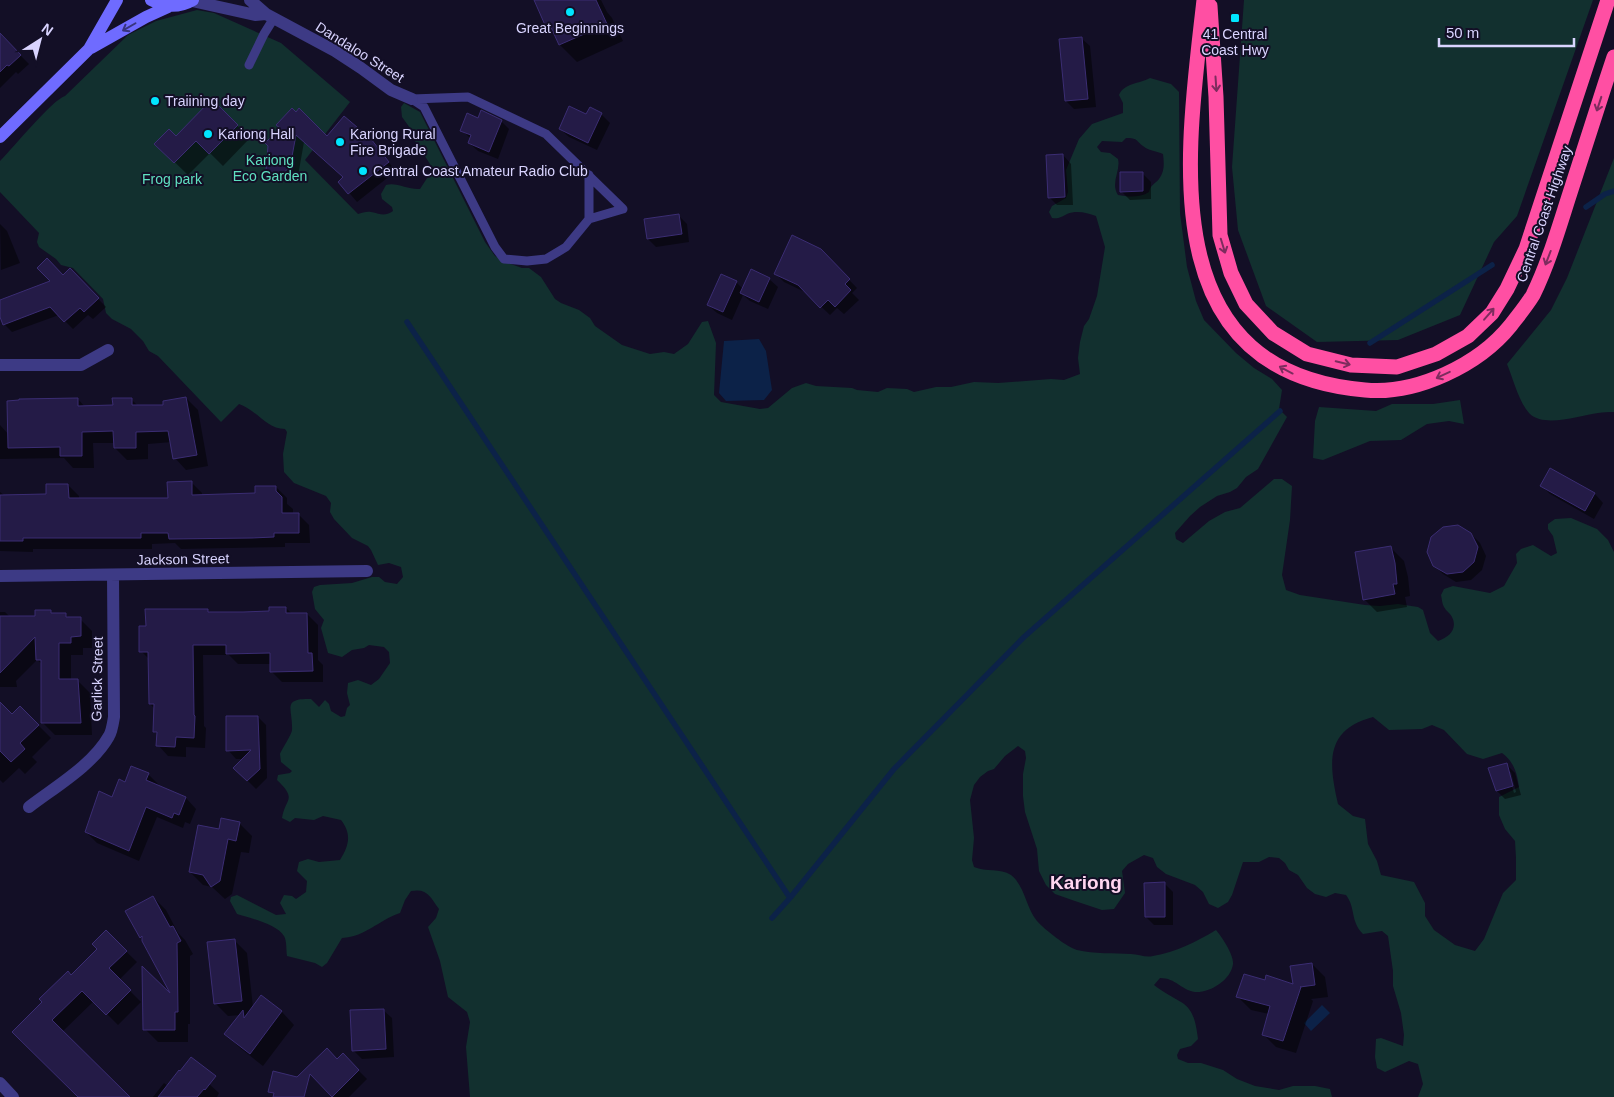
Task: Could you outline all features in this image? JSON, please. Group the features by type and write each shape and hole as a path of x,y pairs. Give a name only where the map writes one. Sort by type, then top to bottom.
{"highway":[{"name":"Central Coast Highway","path":"1204,0 1192,104 1191,178 1195,238 1206,280 1213,297 1230,324 1249,345 1268,360 1308,380 1350,389 1372,391 1399,389 1432,380 1477,358 1509,328 1532,296 1547,260 1561,223 1614,57"},
{"name":"Central Coast Highway","path":"1210,0 1216,97 1220,235 1231,273 1246,304 1273,333 1307,354 1351,365 1397,367 1436,354 1468,336 1492,313 1507,289 1526,249 1608,0"}],"main road":[{"path":"0,137 89,49 118,0"},
{"path":"151,0 158,4 177,7 193,0"},
{"path":"89,49 168,6"}],"street":[{"name":"Dandaloo Street","path":"193,0 255,15 270,16"},
{"name":"Dandaloo Street","path":"250,0 270,16 335,51 391,90 412,100"},
{"path":"0,366 81,365 108,350"},
{"name":"Jackson Street","path":"0,576 367,571"},
{"name":"Garlick Street","path":"29,806 84,764 99,750 109,735 114,717 113,575"},
{"path":"0,1083 13,1097"}],"lane":[{"path":"249,65 264,34 270,16"},
{"path":"468,97 546,134 624,209 589,219 566,247 546,259 527,261 504,259 494,247 424,107 412,100 468,97"},
{"path":"589,175 589,219"}],"green space":[{"path":"1244,0 1593,0 1517,216 1494,242 1460,315 1398,340 1317,342 1266,306 1238,230 1232,167"},
{"path":"197,10 214,13 281,43 350,102 305,160 358,214 368,212 390,213 393,211 392,207 382,199 381,194 386,185 420,189 431,172 430,164 402,117 401,107 404,103 420,112 485,242 495,256 522,268 529,268 541,277 555,299 579,310 590,318 595,326 622,345 650,354 664,352 674,354 688,344 702,322 708,321 716,343 714,395 721,402 760,409 768,408 792,388 806,383 816,386 878,392 887,388 907,389 914,392 974,382 998,383 1051,379 1064,380 1080,374 1078,358 1080,342 1084,326 1089,319 1097,296 1105,247 1096,216 1074,212 1060,218 1052,218 1049,212 1052,206 1066,198 1068,192 1066,170 1079,139 1092,124 1123,113 1123,103 1119,95 1121,91 1128,86 1150,78 1171,84 1179,92 1180,213 1187,267 1196,301 1204,320 1236,353 1254,368 1272,379 1282,390 1279,409 1287,417 1258,469 1246,477 1237,488 1217,496 1200,507 1175,533 1176,539 1183,543 1209,521 1225,512 1240,508 1274,479 1282,479 1292,486 1290,520 1282,575 1286,590 1300,595 1365,605 1398,604 1418,607 1423,610 1430,633 1438,641 1449,635 1454,625 1452,617 1443,604 1441,595 1444,589 1453,586 1490,593 1504,586 1517,563 1516,554 1521,549 1533,545 1551,556 1557,553 1553,536 1548,529 1548,524 1555,519 1571,518 1597,529 1608,540 1614,552 1614,1097 1418,1097 1423,1084 1418,1064 1409,1061 1385,1072 1377,1068 1375,1057 1376,1039 1381,1038 1403,1046 1404,1035 1401,1013 1393,986 1388,936 1382,931 1363,934 1356,924 1346,895 1335,893 1326,897 1315,894 1279,858 1269,857 1259,862 1243,862 1232,895 1228,902 1218,908 1209,904 1203,892 1195,885 1166,874 1157,867 1153,858 1144,855 1128,864 1122,871 1125,893 1114,909 1102,910 1055,894 1046,885 1039,871 1037,849 1025,812 1023,796 1025,751 1018,746 1005,756 994,769 980,777 974,785 970,800 974,838 972,860 974,867 1011,875 1019,885 1037,921 1056,938 1077,950 1150,956 1178,949 1216,930 1227,946 1233,960 1231,970 1224,980 1213,988 1201,992 1190,991 1170,980 1160,978 1154,985 1185,1004 1193,1016 1198,1039 1191,1046 1180,1049 1177,1055 1178,1059 1188,1063 1201,1063 1223,1070 1237,1079 1255,1086 1279,1090 1293,1086 1315,1086 1330,1089 1332,1097 470,1097 466,1047 470,1022 467,1012 448,997 440,961 428,927 436,918 439,909 428,894 417,890 411,891 400,913 365,931 351,937 342,938 327,963 322,967 315,963 287,956 286,940 281,932 263,922 237,914 230,901 231,897 237,895 276,915 286,914 280,903 284,895 292,896 296,899 306,892 307,881 297,871 299,862 308,859 319,862 340,860 343,855 348,835 341,820 323,816 314,820 295,818 290,822 282,818 289,796 277,780 278,775 292,771 281,762 280,754 292,732 292,703 296,700 311,699 319,707 325,700 329,704 331,711 341,717 345,716 350,705 347,693 348,683 358,680 371,685 379,679 390,663 389,652 384,647 369,645 352,650 342,657 328,653 321,628 324,620 315,609 312,592 314,587 320,585 352,583 372,577 379,577 385,582 397,584 403,577 401,567 389,563 378,565 368,546 352,538 334,519 330,512 331,503 326,496 294,483 284,472 283,454 287,432 285,429 272,426 251,410 239,404 221,422 158,356 149,351 143,341 131,329 112,319 106,313 103,299 73,268 61,265 39,247 37,242 39,233 0,192 0,161 32,125 128,35 156,21","holes":["1126,138 1135,139 1145,148 1163,154 1164,167 1161,176 1149,192 1138,196 1118,195 1115,186 1119,164 1118,159 1110,153 1101,152 1097,147 1102,141 1122,142","1373,717 1389,730 1422,729 1432,725 1444,730 1467,754 1483,759 1502,753 1514,768 1519,787 1499,797 1499,815 1505,829 1515,841 1516,880 1503,893 1484,939 1475,951 1455,945 1434,930 1425,916 1425,903 1414,882 1381,875 1377,861 1368,844 1365,819 1353,816 1338,804 1332,762 1338,740 1346,730 1357,723"]},
{"path":"1614,158 1614,412 1554,420 1537,418 1530,414 1523,404 1507,364 1551,310 1567,278"},
{"path":"1460,400 1464,424 1449,421 1427,424 1401,440 1370,441 1323,460 1313,458 1315,421 1319,407 1376,411 1392,404 1433,404"}],"water":[{"path":"759,339 766,351 772,390 764,400 726,401 719,393 724,341"},
{"path":"1322,1005 1330,1013 1311,1031 1304,1023"}],"building":[{"name":"Great Beginnings","path":"534,0 596,0 607,24 559,45 549,23 545,25"},
{"path":"0,33 21,55 0,72"},
{"path":"1082,37 1088,99 1065,101 1059,39"},
{"name":"Kariong Hall","path":"212,99 238,125 209,154 196,141 174,163 154,144 169,129 176,136"},
{"path":"569,106 586,114 590,107 602,113 588,143 559,129"},
{"path":"292,108 296,112 299,108 327,136 344,116 371,139 389,162 348,194 338,182 343,177 296,135 290,167 282,174 266,171 268,146 265,143 280,128 276,125"},
{"path":"481,110 502,120 489,152 468,143 471,135 460,131 467,113 478,118"},
{"path":"1063,154 1065,197 1048,198 1046,155"},
{"path":"1120,172 1143,172 1143,191 1120,192"},
{"path":"679,214 682,234 647,239 644,219"},
{"path":"792,235 821,249 850,279 845,284 851,290 835,307 828,300 820,308 798,285 774,274"},
{"path":"47,258 63,275 70,268 99,298 84,312 80,308 64,322 50,307 3,325 0,317 0,300 50,281 37,268"},
{"path":"751,269 770,278 759,302 740,293"},
{"path":"721,274 737,281 723,312 707,305"},
{"path":"186,397 197,455 173,459 168,431 136,432 136,448 114,448 113,431 82,432 82,456 60,456 60,447 8,448 7,401 78,398 78,406 113,405 112,398 132,398 132,405 163,405 163,401"},
{"path":"1550,468 1595,493 1585,511 1540,486"},
{"path":"192,481 192,495 255,493 255,486 276,486 276,491 282,497 282,513 299,513 299,533 274,533 274,537 169,539 168,533 141,533 141,538 23,538 23,541 0,541 0,495 46,494 46,484 68,484 69,498 168,498 167,482"},
{"path":"1458,525 1471,533 1478,547 1474,562 1463,572 1447,574 1433,566 1427,552 1431,537 1443,527"},
{"path":"1391,546 1397,584 1393,584 1395,594 1363,600 1355,552"},
{"path":"269,607 286,607 286,613 307,613 308,653 312,653 313,671 270,672 270,653 226,654 226,645 193,645 194,738 176,737 175,747 156,746 157,732 153,732 154,704 149,704 148,652 139,652 139,626 146,626 145,609 208,609 208,612 243,612 269,611"},
{"path":"35,610 51,610 51,613 66,613 66,617 81,617 81,636 71,637 71,643 59,643 59,679 78,679 81,723 41,723 41,660 36,660 35,637 0,673 0,616 35,616"},
{"path":"0,702 12,714 20,706 39,725 20,743 25,749 11,762 0,751"},
{"path":"226,716 258,716 260,769 247,781 233,768 251,750 226,751"},
{"path":"1507,763 1513,786 1496,791 1488,768"},
{"path":"131,766 149,773 146,780 186,797 179,815 174,813 172,818 146,807 129,851 85,832 99,791 112,797 119,779 125,782"},
{"path":"221,818 240,822 236,841 228,839 220,881 211,887 203,875 189,872 198,825 219,829"},
{"path":"1165,882 1165,917 1145,917 1144,883"},
{"path":"153,896 170,927 173,926 181,941 177,943 178,1012 175,1012 175,1030 143,1030 142,966 170,993 142,941 142,936 140,938 125,911"},
{"path":"106,930 127,951 109,968 131,990 106,1015 82,991 52,1020 130,1097 78,1097 12,1032 42,1002 39,999 68,971 71,975 97,949 92,944"},
{"path":"235,939 242,1001 214,1004 207,942"},
{"path":"1312,963 1315,985 1300,987 1283,1041 1262,1035 1270,1006 1236,997 1244,974 1265,980 1266,975 1293,984 1290,966"},
{"path":"261,995 282,1011 250,1054 224,1034 243,1010 244,1018"},
{"path":"384,1009 386,1049 352,1051 350,1010"},
{"path":"327,1048 337,1059 343,1053 359,1070 332,1097 310,1074 304,1097 273,1097 274,1093 268,1092 273,1071 297,1077"},
{"path":"191,1057 216,1076 205,1090 197,1097 158,1097 179,1070"}],"waterway":[{"path":"1586,207 1605,194 1614,191"},
{"path":"1370,343 1492,265"},
{"path":"407,322 790,898 894,769 1024,637 1280,411"},
{"path":"772,918 790,898"}],"place":[{"name":"Great Beginnings","path":"570,12"},
{"name":"41 Central Coast Hwy","path":"1235,18"},
{"name":"Traiining day","path":"155,101"},
{"name":"Kariong Hall","path":"208,134"},
{"name":"Kariong Rural Fire Brigade","path":"340,142"},
{"name":"Central Coast Amateur Radio Club","path":"363,171"}],"district":[{"name":"Kariong","path":"1086,882"}],"park label":[{"name":"Kariong Eco Garden","path":"270,168"},
{"name":"Frog park","path":"172,179"}]}
